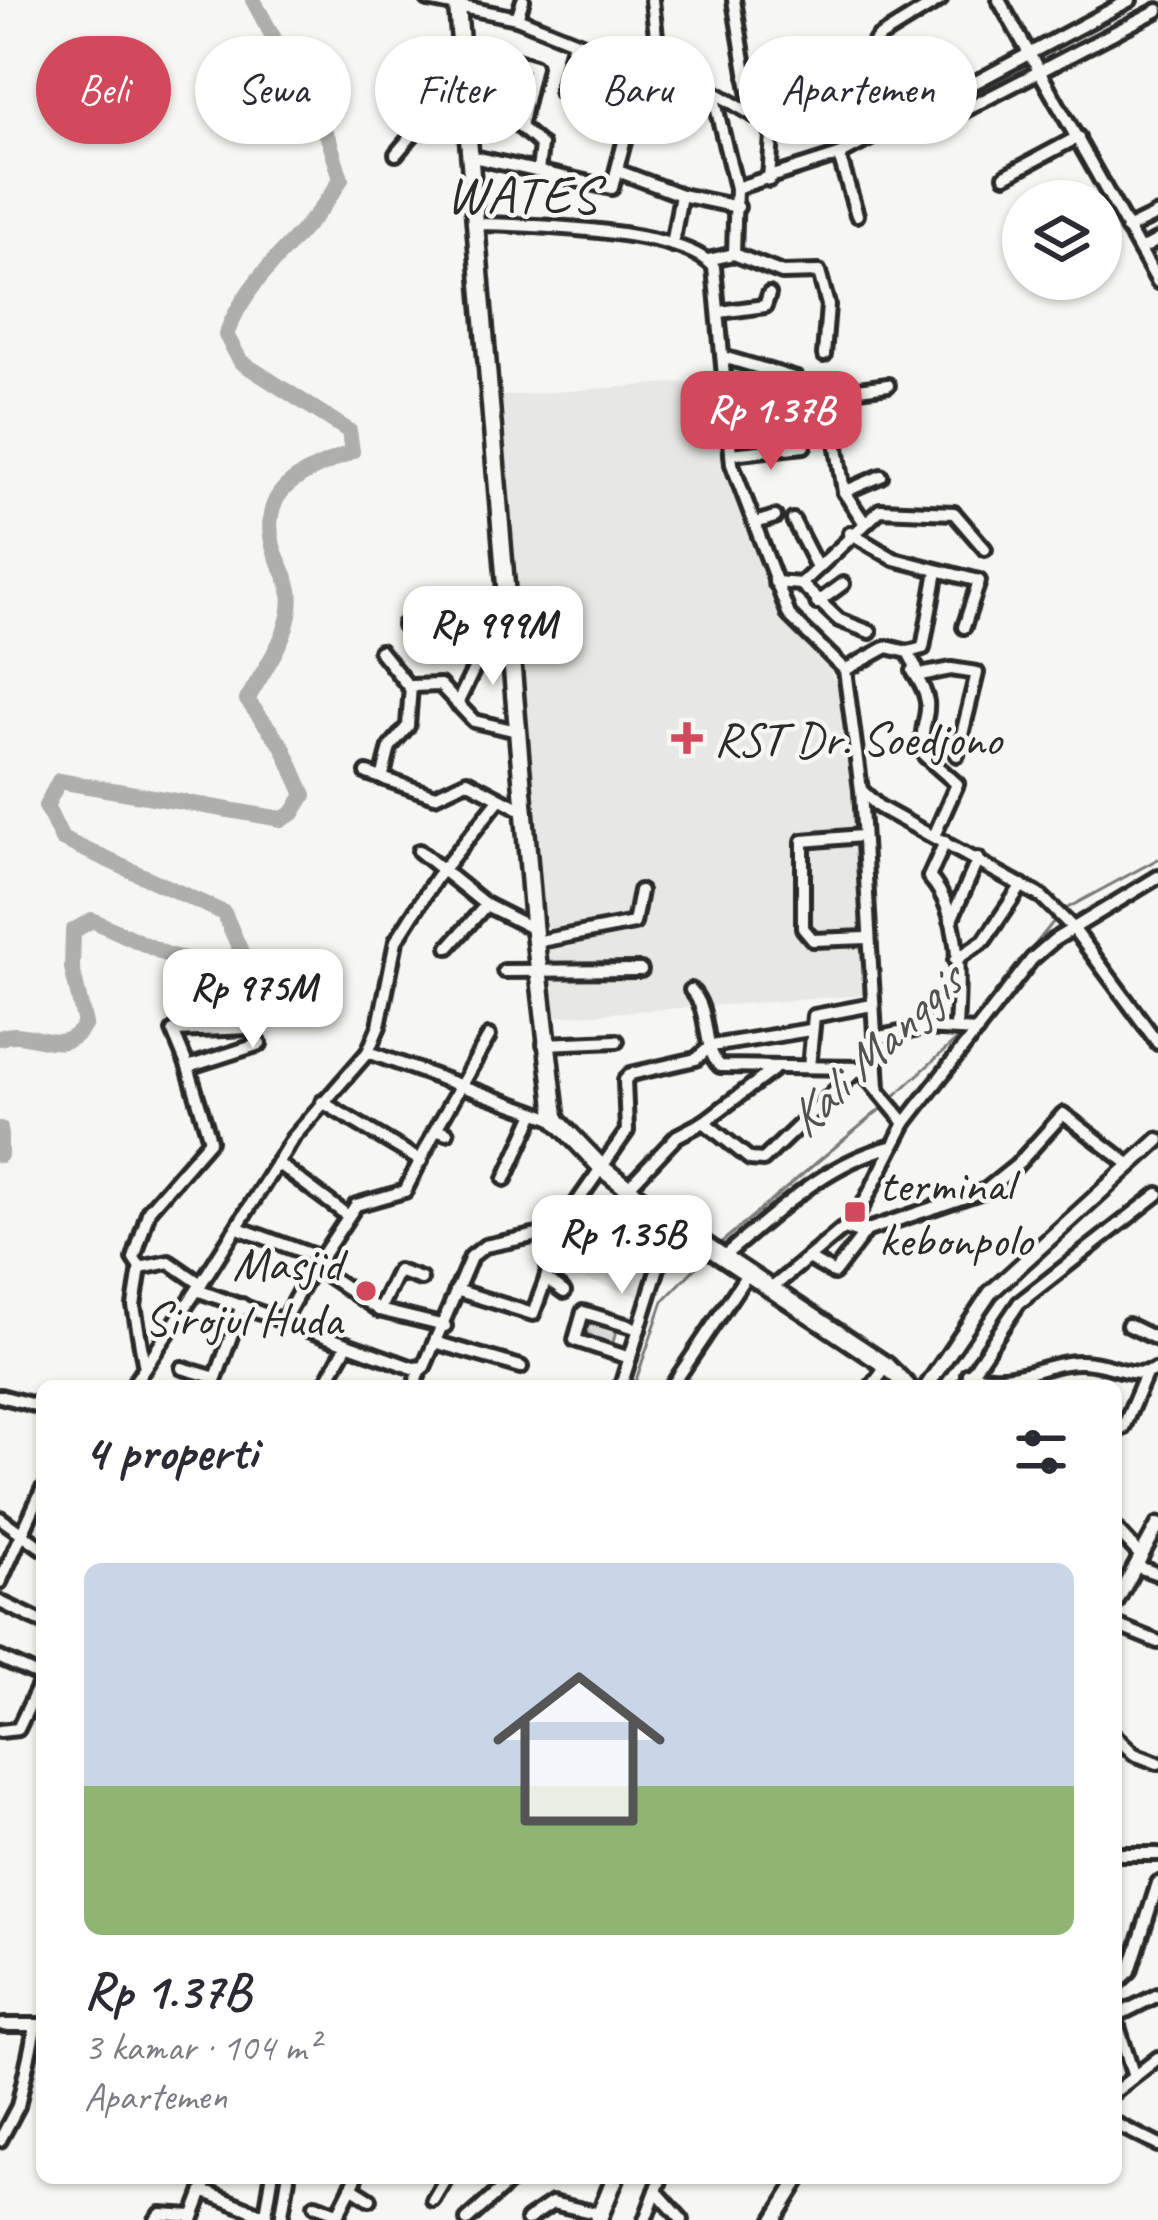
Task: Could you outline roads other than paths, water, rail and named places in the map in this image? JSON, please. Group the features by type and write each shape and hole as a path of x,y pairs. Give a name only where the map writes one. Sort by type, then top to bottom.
{"highway":[{"path":"457,3 459,36"},
{"path":"468,144 534,936 556,1120 603,1169 672,1223 887,1366 901,1380"},
{"path":"599,2217 613,2184"}],"main road":[{"path":"931,1380 990,1293 1158,1140"},
{"path":"1122,1591 1158,1526"},
{"path":"774,2220 796,2184"}],"street":[{"path":"428,0 517,18 560,36"},
{"path":"517,18 523,0"},
{"path":"652,0 656,36"},
{"path":"734,0 740,36"},
{"path":"881,36 940,0"},
{"path":"999,0 1158,282"},
{"path":"977,82 1130,0"},
{"path":"977,104 1158,10"},
{"path":"715,102 736,188 734,254"},
{"path":"1005,176 1078,137"},
{"path":"536,141 541,146 538,171"},
{"path":"396,154 404,144"},
{"path":"469,156 613,188 624,144"},
{"path":"770,180 772,144"},
{"path":"736,188 770,180 860,144"},
{"path":"839,155 857,215"},
{"path":"618,170 681,195 738,207"},
{"path":"672,245 681,195"},
{"path":"1127,229 1158,214"},
{"path":"475,224 564,226 672,245 708,260 734,254 782,274 819,272 828,305 824,355"},
{"path":"1140,250 1158,240"},
{"path":"708,260 717,276 731,454 789,615 845,670 861,790 879,1090"},
{"path":"720,312 767,300 782,314"},
{"path":"723,357 797,379"},
{"path":"864,522 844,492 825,416 830,393 888,385"},
{"path":"731,454 804,446"},
{"path":"844,492 881,476"},
{"path":"945,496 985,549"},
{"path":"801,584 850,533 880,510 954,513"},
{"path":"755,523 775,517"},
{"path":"793,520 817,568"},
{"path":"850,533 894,559 938,571 981,574 964,627"},
{"path":"845,670 882,648 922,652 938,571"},
{"path":"775,582 801,584 839,620 870,632"},
{"path":"818,603 843,584"},
{"path":"404,625 509,654"},
{"path":"457,704 484,648"},
{"path":"380,652 409,688 407,726 390,748 383,775"},
{"path":"907,652 916,674 951,668 977,673 967,700"},
{"path":"907,652 930,703 922,733 925,756 957,784 929,877 940,887 951,920 967,1029"},
{"path":"927,674 933,696"},
{"path":"409,688 440,685 474,721 517,731"},
{"path":"950,696 973,703 957,755"},
{"path":"368,772 436,796 466,781 524,811"},
{"path":"861,790 879,807 977,859 1054,908 1158,1043"},
{"path":"135,1380 277,1163 322,1102 368,1052 413,909 498,801"},
{"path":"861,836 803,841 802,928 813,940 867,938"},
{"path":"419,851 534,936 634,923 640,891"},
{"path":"951,920 977,859"},
{"path":"772,1288 845,1228 866,1204 890,1147 967,1029 1032,959 1068,923 1158,877"},
{"path":"955,960 984,941 1022,885"},
{"path":"448,947 486,904"},
{"path":"504,971 641,970"},
{"path":"691,990 704,1008 711,1046 721,1066 773,1070 875,1066"},
{"path":"808,1067 815,1015 872,1005"},
{"path":"140,1268 135,1264 149,1210 210,1140 173,1031 250,1028 277,1006"},
{"path":"875,1038 967,1029"},
{"path":"456,1290 533,1314 556,1231 603,1169 628,1126 625,1080 647,1069 696,1059 711,1046 810,1030"},
{"path":"283,1321 347,1216 361,1202 405,1191 489,1036"},
{"path":"544,1044 616,1041"},
{"path":"188,1067 260,1044"},
{"path":"368,1052 556,1120"},
{"path":"859,1068 905,1123"},
{"path":"704,1122 750,1159 763,1160 859,1068"},
{"path":"627,1189 677,1136 704,1122 773,1070"},
{"path":"322,1102 421,1161"},
{"path":"505,1179 535,1113"},
{"path":"845,1228 867,1230 986,1190 1016,1166 1063,1114 1130,1165"},
{"path":"717,1251 826,1172 856,1156 890,1147"},
{"path":"277,1163 347,1216"},
{"path":"966,1380 1031,1291 1158,1194"},
{"path":"623,1380 672,1223"},
{"path":"238,1228 318,1260 379,1310 445,1325"},
{"path":"808,1258 834,1274 867,1230"},
{"path":"416,1380 438,1343 456,1290 478,1249 556,1231"},
{"path":"124,1241 138,1246"},
{"path":"140,1268 169,1262 199,1287 421,1369"},
{"path":"140,1268 134,1306 144,1363"},
{"path":"379,1310 398,1271 421,1279"},
{"path":"676,1380 748,1273"},
{"path":"546,1279 564,1292"},
{"path":"216,1378 242,1305"},
{"path":"630,1358 575,1340 583,1312 639,1329"},
{"path":"1128,1325 1157,1338 1158,1350"},
{"path":"438,1343 520,1367"},
{"path":"327,1380 347,1345"},
{"path":"1024,1380 1091,1362 1152,1371 1122,1428"},
{"path":"876,1380 887,1366"},
{"path":"182,1368 219,1380"},
{"path":"0,1396 36,1405"},
{"path":"0,1582 36,1503"},
{"path":"0,1518 36,1544"},
{"path":"1122,1538 1138,1562 1158,1574"},
{"path":"0,1602 36,1619"},
{"path":"1122,1627 1158,1642"},
{"path":"0,1658 36,1675"},
{"path":"0,1731 18,1729 36,1691"},
{"path":"1122,1743 1134,1754 1158,1763"},
{"path":"1122,1854 1158,1853"},
{"path":"1122,1977 1133,1963 1158,1883"},
{"path":"1122,2015 1158,1995"},
{"path":"3,2026 36,2027"},
{"path":"0,2140 18,2106 36,2035"},
{"path":"1122,2038 1133,2074"},
{"path":"1122,2085 1158,2058"},
{"path":"1122,2127 1158,2145"},
{"path":"156,2220 161,2214 192,2218 205,2184 266,2218 271,2184"},
{"path":"280,2220 287,2184"},
{"path":"315,2205 336,2217 353,2184"},
{"path":"356,2184 370,2199"},
{"path":"433,2200 442,2184"},
{"path":"466,2220 507,2184"},
{"path":"645,2220 659,2184"},
{"path":"656,2191 682,2220"},
{"path":"527,2220 552,2203 599,2217"},
{"path":"231,2220 234,2204"}],"waterway":[{"path":"0,1038 12,1035 56,1042 76,1035 85,1024 72,968 73,931 92,920 168,955 216,967 242,954 224,913 62,839 46,806 59,781 282,819 293,813 304,795 283,747 247,700 277,648 291,605 289,584 273,546 273,508 290,483 352,451 349,431 241,362 226,335 264,272 312,220 341,179 329,140 253,0"},
{"name":"Kali Manggis","path":"970,1026 1062,911 1158,859"},
{"name":"Kali Manggis","path":"891,1099 964,1033"},
{"name":"Kali Manggis","path":"717,1246 884,1106"},
{"path":"0,1129 0,1155"},
{"name":"Kali Manggis","path":"636,1380 663,1301 710,1253"},
{"name":"Kali Manggis","path":"271,2220 279,2184"}],"place":[{"name":"RST Dr. Soedjono","path":"687,738"},
{"name":"terminal kebonpolo","path":"855,1212"},
{"name":"Masjid Sirojul Huda","path":"366,1291"}],"district":[{"name":"WATES","path":"523,193"}]}
